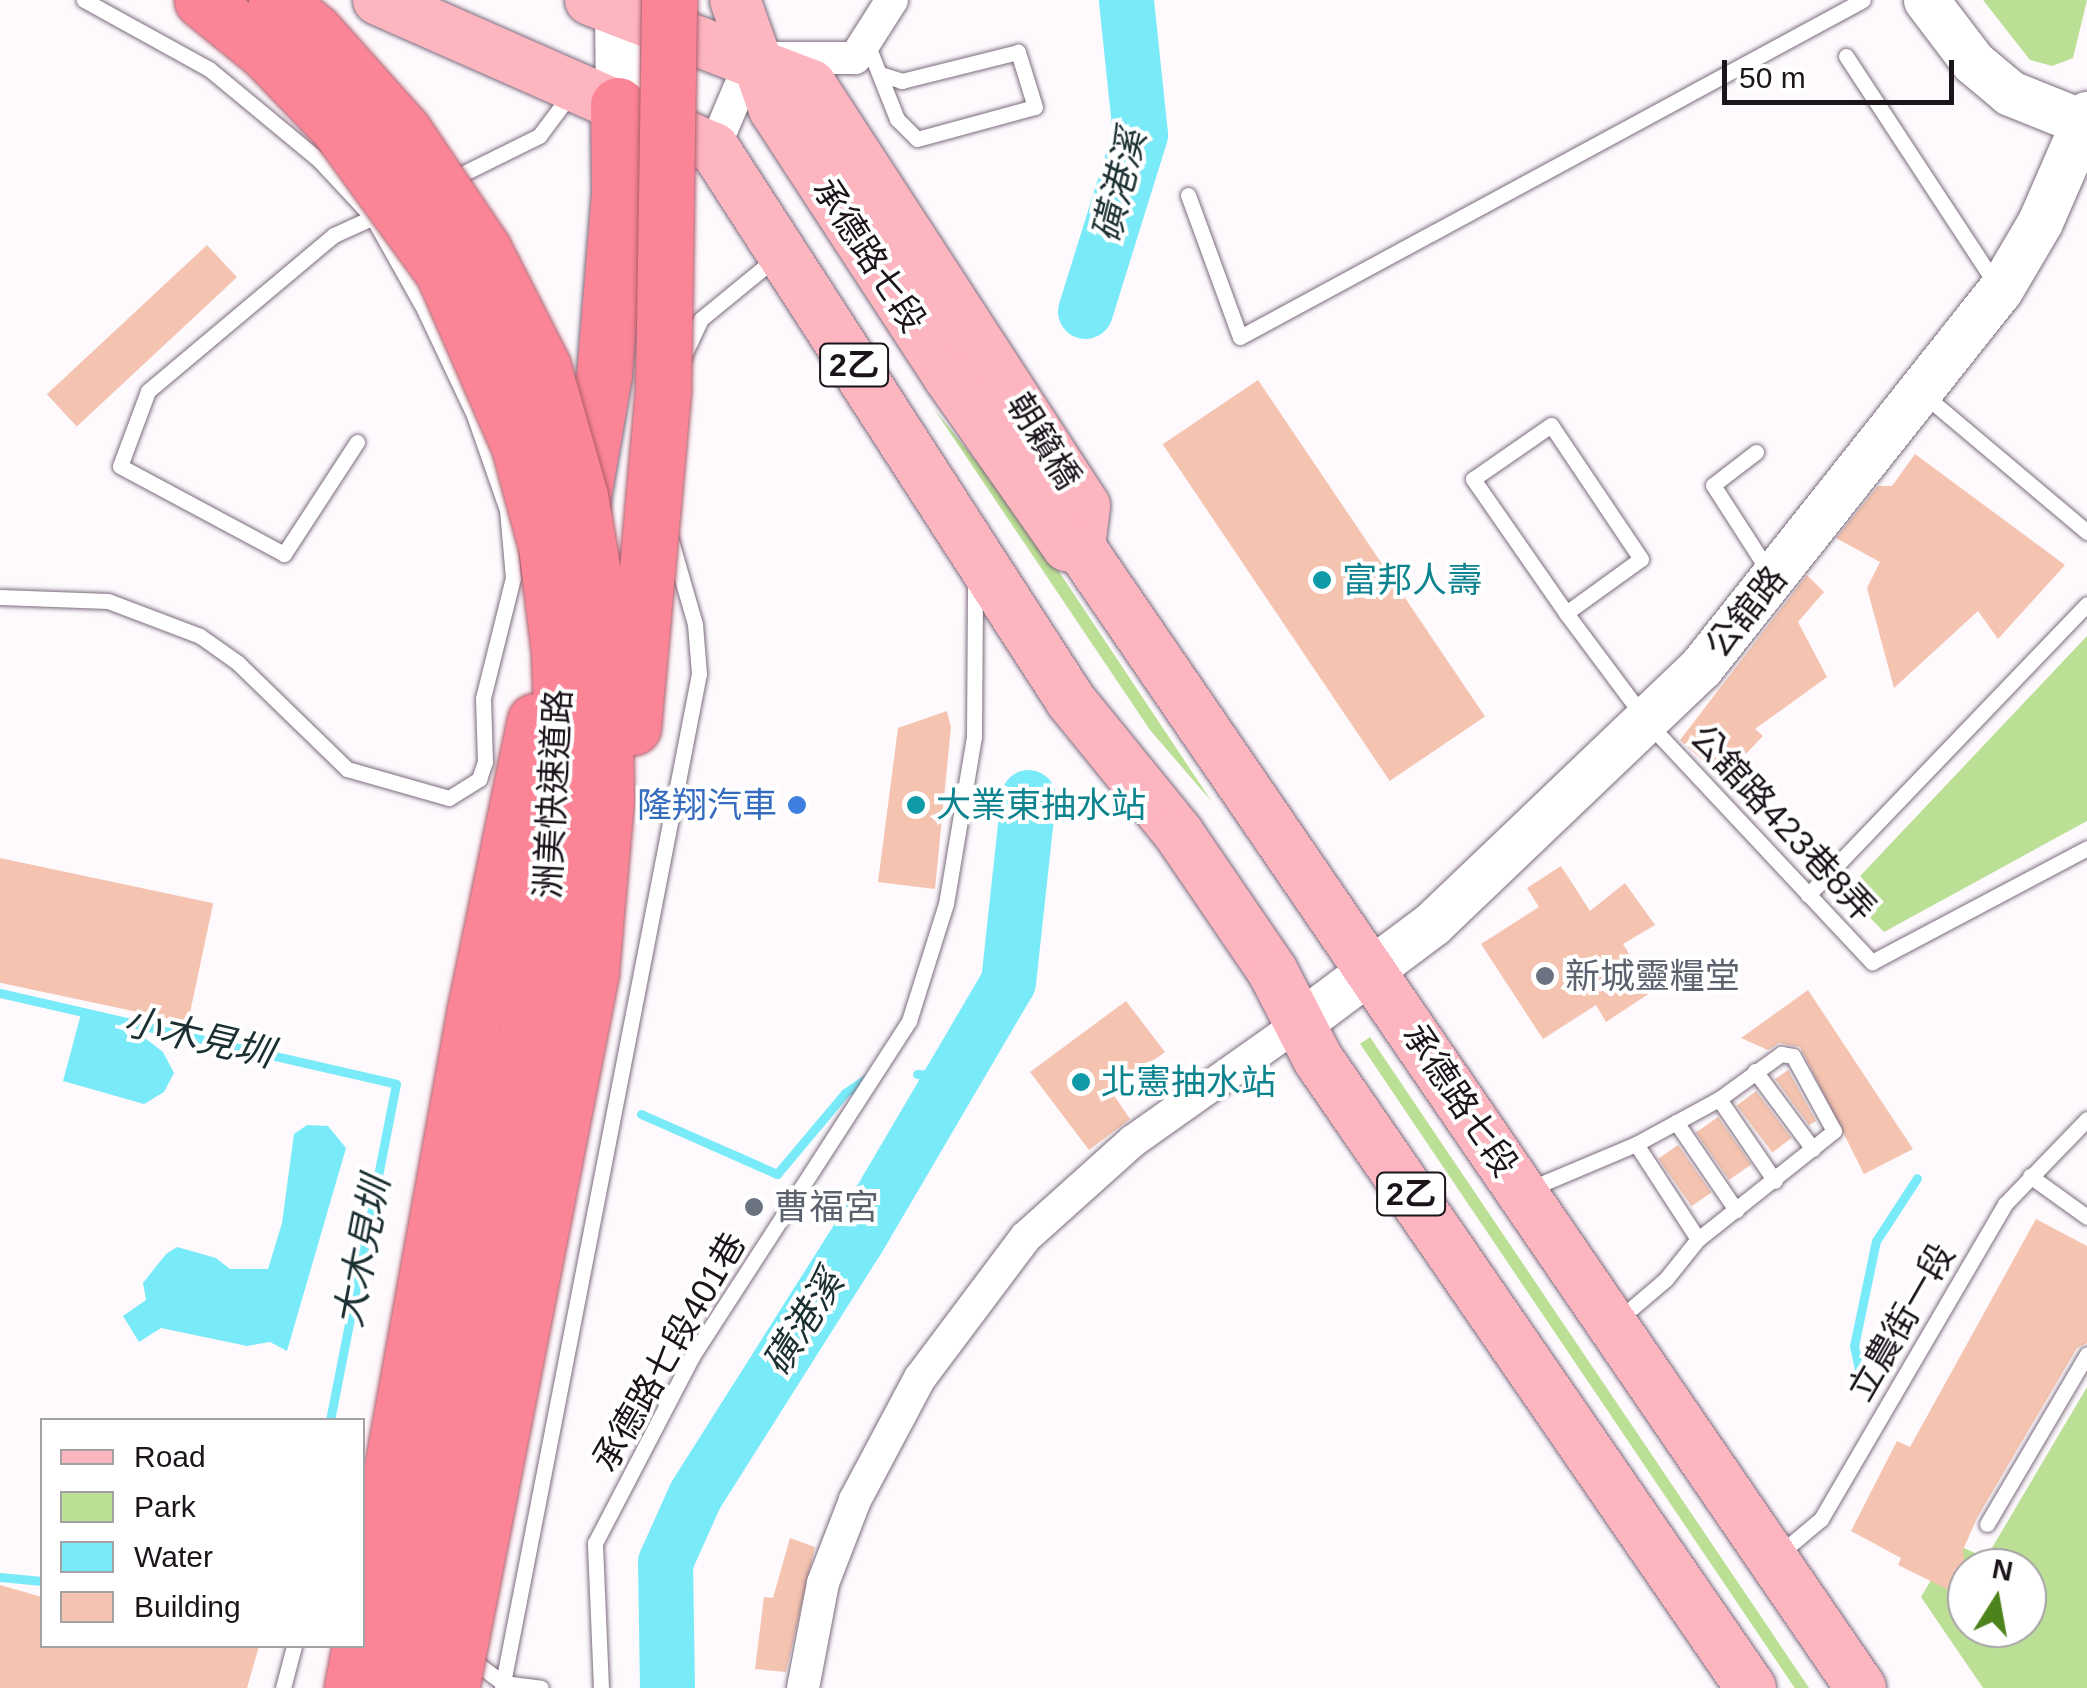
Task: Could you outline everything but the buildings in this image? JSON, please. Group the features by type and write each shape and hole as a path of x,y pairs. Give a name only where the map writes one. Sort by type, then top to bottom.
{"highway":[{"name":"洲美快速道路","path":"202,0 266,52 338,127 443,272 519,446 546,546 557,634 562,740 546,931 372,1661"},
{"name":"洲美快速道路","path":"276,0 315,32 404,132 483,249 543,367 580,496 603,632 606,799 592,972 474,1674"},
{"path":"592,972 638,700 664,389 624,2"},
{"path":"372,1661 475,1010 604,375 619,192 598,95"}],"main road":[{"path":"378,0 714,148"},
{"name":"承德路七段","path":"735,0 752,58 774,109 996,445"},
{"path":"624,2 752,58"},
{"name":"承德路七段","path":"752,58 811,85 1003,376"},
{"name":"承德路七段","path":"714,148 984,566"},
{"name":"朝籟橋","path":"996,445 1067,546 1082,527 1003,376"},
{"name":"承德路七段","path":"1082,527 1373,970 1861,1688"},
{"name":"2乙","path":"984,566 1071,700 1179,834 1300,1022 1318,1059 1745,1686"}],"street":[{"path":"714,148 752,58 876,60 892,0"},
{"path":"1926,0 1973,62 2010,93 2086,120"},
{"path":"598,95 624,2"},
{"name":"公舘路","path":"1300,1022 1432,924 1648,722 1774,579 2000,290 2040,222 2086,120"},
{"path":"804,1688 823,1583 855,1500 932,1362 1026,1237 1132,1140 1300,1022"}],"lane":[{"path":"0,597 70,596 156,615 238,663 347,769 448,798 478,780 487,739 483,698 513,578 507,510 474,415 373,218 319,160 209,69 84,0"},
{"path":"1188,194 1240,337 1863,0"},
{"path":"1018,52 1035,107 916,139 898,118 876,60 902,81 1018,52"},
{"path":"1846,56 2000,290"},
{"path":"423,193 539,136 598,95"},
{"path":"357,442 284,554 120,466 148,391 334,235 406,201"},
{"path":"474,1674 699,674 696,624 650,463 662,402 700,318 782,253"},
{"path":"1922,393 2087,532"},
{"name":"公舘路423巷8弄","path":"1566,613 1641,559 1551,426 1473,479 1566,613 1648,722 1872,962 2087,848"},
{"path":"1756,452 1712,485 1774,579"},
{"name":"承德路七段401巷","path":"601,1688 595,1543 693,1355 909,1021 946,904 974,736 984,566"},
{"path":"1808,895 2087,604"},
{"path":"1523,1192 1636,1144 1719,1098 1781,1054 1793,1056 1834,1125 1813,1150 1698,1239 1666,1278 1615,1322"},
{"path":"1755,1071 1813,1150"},
{"path":"1719,1098 1775,1180"},
{"name":"立農街一段","path":"1774,1558 1820,1520 2005,1204 2087,1119"},
{"path":"1676,1122 1736,1210"},
{"path":"1636,1144 1698,1239"},
{"path":"2030,1176 2087,1217"},
{"path":"1987,1524 2087,1354"},
{"path":"365,1581 425,1625"},
{"path":"284,1688 294,1648"},
{"path":"336,1648 372,1661 474,1674 541,1688"}],"green space":[{"path":"1983,0 2087,0 2073,58 2052,66 2030,60"},
{"path":"934,409 1028,525 1212,802 1150,730"},
{"path":"2087,636 2087,821 1884,932 1845,892"},
{"path":"1370,1037 1809,1688 1795,1688 1360,1044"},
{"path":"2087,1387 2087,1688 1983,1688 1956,1648 2047,1648 2047,1548 1992,1548"},
{"path":"1947,1553 1947,1635 1921,1597"}],"water":[{"path":"81,1014 116,1020 115,1028 141,1035 163,1052 174,1073 164,1092 144,1104 63,1081"},
{"path":"307,1125 328,1126 346,1148 287,1351 270,1342 247,1346 161,1328 139,1342 123,1316 146,1300 143,1283 166,1254 177,1247 216,1258 230,1269 268,1269 282,1223 294,1134"}],"waterway":[{"name":"磺港溪","path":"1085,311 1140,134 1126,0"},
{"name":"磺港溪","path":"667,1688 665,1562 695,1495 857,1239 1008,982 1028,797"},
{"name":"小木見圳","path":"0,993 396,1084 330,1418"},
{"path":"917,1074 955,1076"},
{"path":"641,1114 777,1174 845,1093 869,1077"},
{"path":"1860,1374 1854,1346 1876,1241 1917,1178"},
{"path":"0,1577 40,1581"}],"place":[{"name":"富邦人壽","path":"1322,580"},
{"name":"隆翔汽車","path":"797,805"},
{"name":"大業東抽水站","path":"916,805"},
{"name":"新城靈糧堂","path":"1545,976"},
{"name":"北憲抽水站","path":"1081,1082"},
{"name":"曹福宮","path":"754,1207"}],"water label":[{"name":"大木見圳","path":"363,1252"}]}
